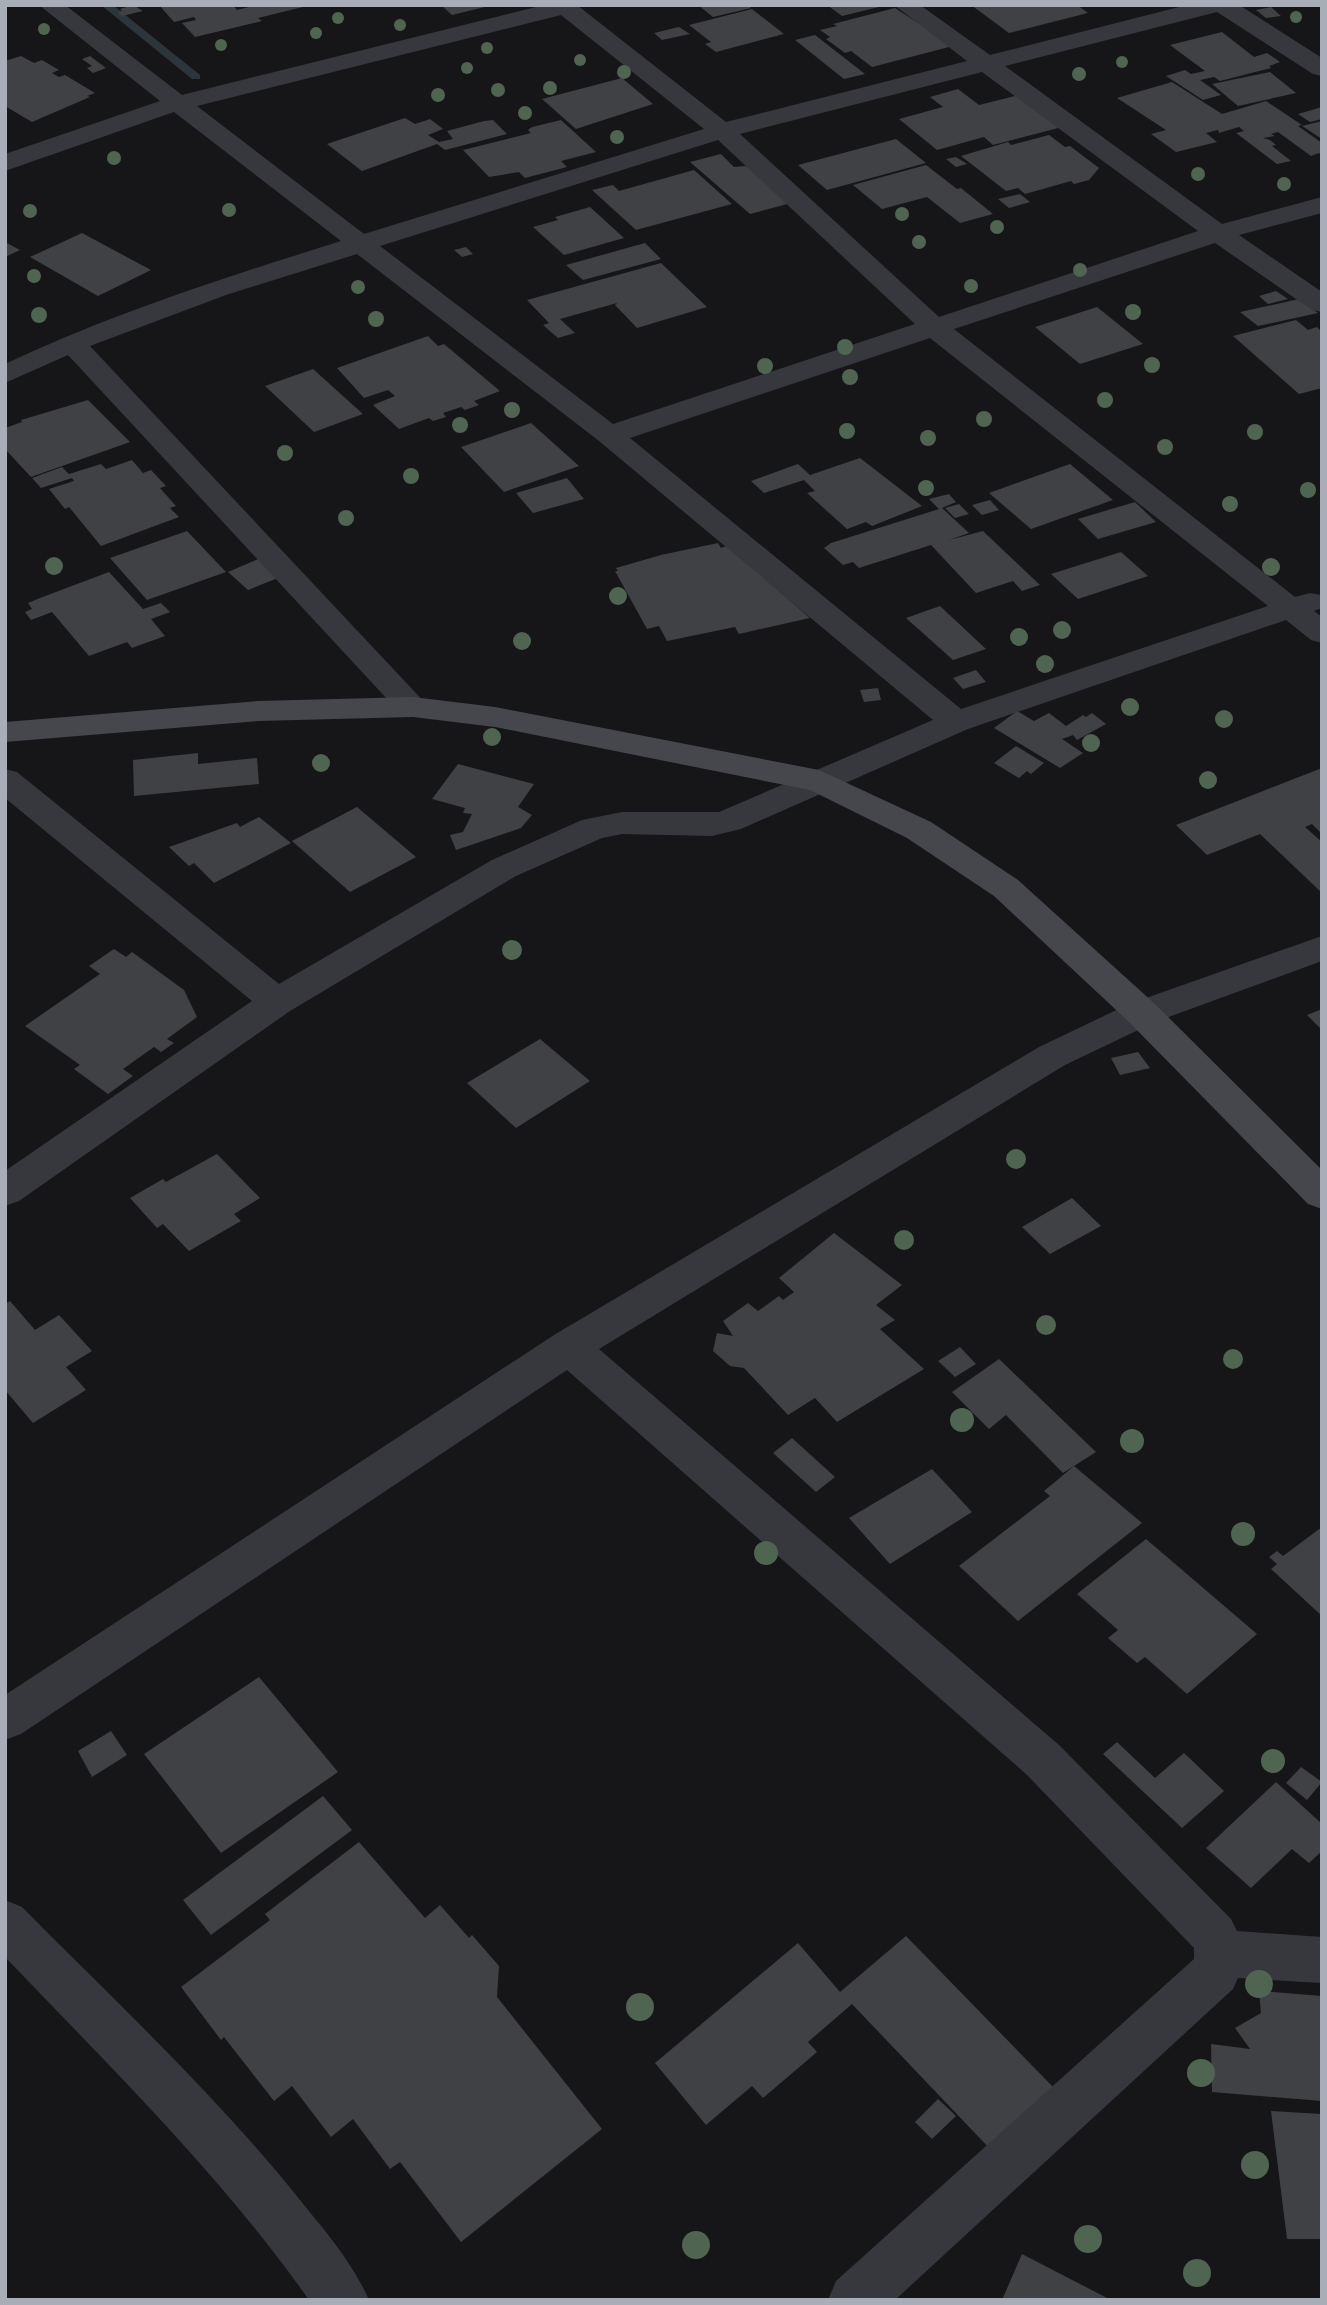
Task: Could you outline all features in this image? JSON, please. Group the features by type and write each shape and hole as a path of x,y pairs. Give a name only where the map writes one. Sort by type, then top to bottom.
{"main road":[{"path":"7,730 258,710 413,707 495,717 820,781 919,830 1006,888 1142,1013 1322,1194"}],"street":[{"path":"50,5 175,104 609,435 956,722"},
{"path":"905,5 1218,233 1322,304"},
{"path":"5,375 72,343 216,289 722,131 1216,5"},
{"path":"1223,5 1322,69"},
{"path":"5,163 175,104 567,6 722,131 934,327 1307,603 1322,633"},
{"path":"609,435 1218,233 1322,205"},
{"path":"72,343 413,707"},
{"path":"5,1191 277,1002 504,868 594,828 622,823 712,825 729,821 956,722 1307,603"},
{"path":"5,780 277,1002"},
{"path":"5,1720 569,1347 1052,1056 1142,1013 1322,948"},
{"path":"569,1347 1043,1760 1214,1935 1220,1953 1216,1972 855,2300"},
{"path":"5,1923 242,2170 313,2256 342,2300"},
{"path":"1220,1953 1322,1960"}],"building":[{"path":"133,5 143,11 122,16 118,12 122,11 120,9"},
{"path":"159,5 233,5 237,10 257,5 307,6 258,18 262,21 195,37 182,23 196,20 194,17 174,22"},
{"path":"441,5 489,5 489,6 452,15"},
{"path":"698,5 747,5 751,8 713,17"},
{"path":"827,5 883,5 883,6 842,16"},
{"path":"971,5 1077,5 1088,13 1009,33"},
{"path":"1271,7 1281,16 1266,18 1256,10"},
{"path":"895,8 953,46 872,67 851,51 845,53 826,39 830,37 820,30 837,26 833,24"},
{"path":"752,9 784,34 716,52 705,44 711,42 689,25"},
{"path":"679,27 690,34 662,40 654,33"},
{"path":"1222,32 1254,57 1267,53 1280,62 1269,66 1271,68 1220,81 1214,77 1200,80 1221,95 1203,100 1166,76 1185,70 1191,74 1205,71 1170,45"},
{"path":"815,35 865,74 844,79 795,40"},
{"path":"21,56 34,63 42,60 59,70 52,73 59,77 65,75 95,93 32,122 5,106 5,61"},
{"path":"90,56 106,68 93,73 87,68 92,66 82,59"},
{"path":"1270,72 1296,93 1238,106 1212,84"},
{"path":"622,78 653,104 576,129 542,99"},
{"path":"1172,82 1222,114 1266,101 1302,125 1298,126 1322,143 1322,156 1319,153 1311,156 1278,132 1271,134 1275,136 1263,138 1270,140 1276,145 1272,146 1291,161 1277,164 1236,133 1244,131 1239,127 1219,133 1218,130 1206,133 1217,142 1176,152 1151,134 1166,130 1117,98"},
{"path":"958,89 979,105 1015,96 1066,126 993,145 984,137 937,150 899,119 943,107 930,97"},
{"path":"1322,107 1322,119 1310,122 1298,114"},
{"path":"405,118 415,124 430,119 443,129 428,135 439,142 453,139 447,131 484,121 493,120 507,134 445,150 437,144 362,171 327,144"},
{"path":"561,120 596,152 561,161 567,167 525,178 519,172 489,177 463,150 531,133 528,130 532,127"},
{"path":"1322,121 1322,139 1302,126"},
{"path":"1049,135 1065,147 1070,146 1099,168 1089,180 1074,184 1071,181 1025,194 1018,188 1006,191 961,156 1008,142 1011,145"},
{"path":"896,139 926,163 827,190 798,165"},
{"path":"721,154 734,167 746,166 791,203 750,214 690,162"},
{"path":"956,157 967,164 956,167 946,159"},
{"path":"926,165 993,214 960,223 927,197 882,209 853,185"},
{"path":"694,170 732,204 636,230 592,190 613,185 619,191"},
{"path":"1020,194 1030,202 1009,208 998,199"},
{"path":"590,207 624,238 564,255 533,227 558,220 555,217"},
{"path":"82,233 151,270 98,296 30,257"},
{"path":"5,242 20,250 5,257"},
{"path":"645,243 661,259 583,280 566,265"},
{"path":"466,247 473,254 462,257 454,250"},
{"path":"661,263 707,307 637,328 615,305 617,303 560,319 575,333 558,338 543,325 549,323 527,300"},
{"path":"1276,291 1288,299 1268,304 1259,296"},
{"path":"1299,299 1318,313 1258,326 1240,312"},
{"path":"1097,307 1143,344 1080,364 1035,327"},
{"path":"1296,320 1308,330 1317,327 1322,332 1322,388 1299,394 1233,336"},
{"path":"428,336 438,346 444,344 500,391 474,401 479,405 465,410 461,407 443,413 446,417 433,421 429,418 399,429 373,405 395,396 388,390 364,398 337,368"},
{"path":"313,369 363,414 314,432 265,386"},
{"path":"88,400 130,442 31,477 5,449 5,428 22,422 21,420"},
{"path":"531,423 579,466 504,492 461,447"},
{"path":"860,458 922,506 872,526 866,522 847,529 807,493 815,491 804,480 764,493 751,481 798,464 810,475"},
{"path":"132,460 143,473 151,470 166,486 160,488 176,506 170,508 179,517 101,546 69,507 65,509 49,489 74,481 72,478 41,488 32,478 62,467 69,474 101,464 106,469"},
{"path":"1070,464 1113,500 1031,529 989,493"},
{"path":"567,478 584,499 533,513 516,493"},
{"path":"949,494 956,502 942,508 969,533 949,540 983,531 1040,585 1022,591 1013,581 976,593 931,545 859,568 853,562 843,565 824,548 831,543 939,509 929,499"},
{"path":"990,500 999,510 982,515 972,505"},
{"path":"1135,502 1156,522 1098,539 1078,519"},
{"path":"959,504 969,514 955,518 945,508"},
{"path":"187,531 226,572 147,600 110,558"},
{"path":"718,543 721,548 727,546 810,618 739,634 735,627 667,641 659,626 647,629 615,571 618,571 616,568"},
{"path":"1121,552 1148,576 1078,599 1051,574"},
{"path":"263,557 283,576 248,590 228,572"},
{"path":"109,572 143,609 161,603 170,612 151,619 165,636 132,648 127,642 89,656 52,612 31,620 25,612 32,609 28,603"},
{"path":"940,606 986,649 953,660 906,618"},
{"path":"976,670 986,682 963,689 953,678"},
{"path":"878,688 881,700 864,702 860,690"},
{"path":"1017,711 1034,721 1049,713 1066,726 1083,715 1086,717 1092,713 1106,724 1077,740 1073,735 1062,739 1083,753 1060,768 994,728"},
{"path":"1016,746 1044,763 1031,774 1027,771 1019,778 994,763"},
{"path":"198,753 198,764 257,758 259,784 134,796 133,760"},
{"path":"458,764 534,784 518,807 532,815 521,828 456,850 450,835 463,832 472,814 463,813 465,808 432,799"},
{"path":"1322,768 1322,834 1312,824 1305,827 1322,842 1322,893 1260,834 1207,855 1176,825"},
{"path":"357,807 416,857 350,892 292,841"},
{"path":"259,817 291,843 214,883 194,863 189,866 169,847 237,823 240,827"},
{"path":"114,949 126,957 132,952 184,990 197,1017 167,1039 174,1043 161,1052 154,1047 123,1069 133,1076 108,1094 74,1069 80,1065 25,1026 100,974 89,966"},
{"path":"1322,1009 1322,1030 1307,1015"},
{"path":"540,1039 590,1081 516,1128 467,1083"},
{"path":"1138,1052 1150,1068 1120,1075 1111,1058"},
{"path":"217,1154 260,1198 234,1214 241,1221 189,1251 163,1224 157,1228 130,1198"},
{"path":"1072,1198 1101,1226 1050,1254 1022,1227"},
{"path":"834,1233 902,1285 876,1305 895,1320 880,1329 924,1369 837,1422 815,1398 788,1415 744,1368 730,1366 713,1351 717,1333 733,1336 723,1321 748,1303 758,1311 779,1296 783,1300 794,1292 779,1278"},
{"path":"10,1301 35,1330 59,1315 92,1351 66,1367 86,1390 33,1423 5,1390 5,1304"},
{"path":"960,1347 976,1364 955,1377 938,1361"},
{"path":"999,1359 1096,1452 1063,1473 1006,1415 989,1429 952,1392"},
{"path":"792,1438 835,1477 816,1492 773,1453"},
{"path":"1074,1466 1142,1523 1018,1621 959,1566 1050,1496 1044,1491"},
{"path":"932,1469 972,1512 890,1564 849,1518"},
{"path":"1322,1527 1322,1616 1271,1569 1277,1564 1269,1557 1277,1551 1283,1556"},
{"path":"1146,1539 1257,1634 1187,1694 1145,1657 1137,1663 1108,1638 1118,1630 1077,1594"},
{"path":"259,1677 338,1772 221,1853 144,1754"},
{"path":"111,1731 127,1755 92,1777 78,1751"},
{"path":"1117,1742 1155,1778 1184,1753 1224,1791 1182,1828 1103,1754"},
{"path":"1301,1767 1322,1782 1307,1800 1286,1783"},
{"path":"1276,1782 1322,1824 1322,1851 1309,1863 1292,1849 1251,1888 1206,1848"},
{"path":"323,1796 352,1830 211,1935 183,1900"},
{"path":"359,1842 425,1918 440,1905 469,1938 472,1935 499,1966 497,1997 602,2129 461,2242 400,2162 390,2169 353,2119 331,2137 292,2086 274,2101 224,2037 221,2040 181,1987 270,1920 265,1914"},
{"path":"906,1936 1053,2087 992,2151 852,2004 808,2042 817,2052 763,2098 752,2086 706,2125 655,2063 798,1943 840,1992"},
{"path":"1259,1991 1322,1996 1322,2101 1212,2092 1211,2044 1250,2049 1235,2028 1261,2013"},
{"path":"938,2099 956,2116 932,2139 915,2122"},
{"path":"1271,2111 1322,2114 1322,2239 1287,2239"},
{"path":"1022,2254 1111,2300 1002,2300"}],"waterway":[{"path":"106,5 196,77"}]}
